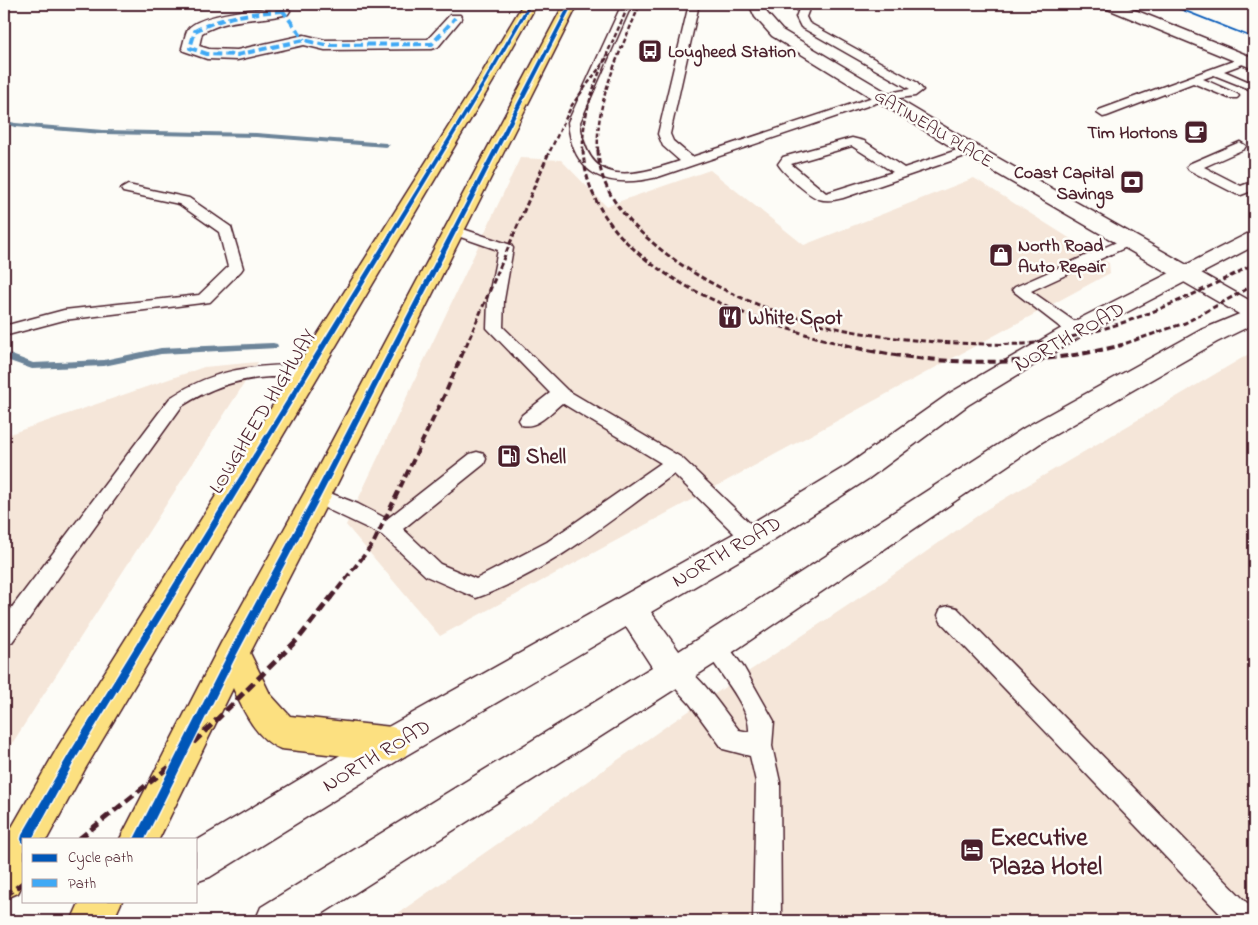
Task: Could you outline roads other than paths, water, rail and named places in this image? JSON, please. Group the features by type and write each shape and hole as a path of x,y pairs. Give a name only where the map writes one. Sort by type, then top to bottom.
{"main road":[{"name":"LOUGHEED HIGHWAY","path":"27,838 72,757 487,78 530,4"},
{"path":"140,838 571,4"},
{"name":"GATINEAU PLACE","path":"756,4 760,14 777,33 970,150 1254,314"},
{"path":"1108,4 1249,62"},
{"path":"1146,4 1254,47"},
{"path":"304,40 289,7 208,22 194,31 190,48 207,54 237,55 304,40 325,45 432,44 455,18"},
{"name":"NORTH ROAD","path":"198,862 392,744 752,538 858,472 959,399 1075,330 1254,238"},
{"path":"275,921 715,646 1033,435 1209,336 1254,314"},
{"path":"630,607 674,671"},
{"path":"234,653 258,705 281,732 392,744"},
{"path":"4,879 22,847"}],"lane":[{"path":"628,4 574,122 574,140 584,159 602,174 616,178 646,176 883,97 911,94 917,90 917,88 805,24 801,17 806,4"},
{"path":"690,162 667,143 664,134 694,4"},
{"path":"1103,113 1214,71 1249,62"},
{"path":"1214,71 1254,88"},
{"path":"1193,79 1233,96"},
{"path":"903,173 860,144 852,142 788,160 784,164 818,195 826,198 838,195 903,173 970,150"},
{"path":"1240,146 1194,167 1254,198"},
{"path":"1241,191 1254,185"},
{"path":"4,331 64,315 204,299 236,268 226,230 184,201 128,189"},
{"path":"454,230 506,248 496,300 496,328 561,394 675,463 752,538"},
{"path":"1075,330 1020,290 1128,241"},
{"path":"4,635 176,402 208,382 229,375 264,371 307,371"},
{"path":"528,420 561,394"},
{"path":"389,529 477,459"},
{"path":"317,496 389,529 433,570 476,589 508,576 564,543 675,463"},
{"path":"949,615 1246,921"},
{"path":"715,646 736,675 762,721 760,746 768,782 767,921"},
{"path":"674,671 698,696 732,741 760,746"}],"waterway":[{"path":"4,122 15,125 103,132 256,135 386,145"},
{"path":"4,355 32,366 104,363 161,351 273,346"}],"railway":[{"path":"604,62 629,4"},
{"path":"598,150 598,132 605,94 640,4"},
{"path":"604,62 609,55"},
{"path":"550,151 572,105 604,62"},
{"path":"583,150 587,113 604,62"},
{"path":"466,346 550,150"},
{"path":"583,150 592,192 614,228 645,258 683,284 725,305 768,322 846,345"},
{"path":"598,150 602,175 612,198 619,208 645,236 678,262 713,284 751,302 791,316 832,327 874,335 956,343 1000,344 1043,342 1071,337 1125,322 1152,312 1254,264"},
{"path":"1119,346 1185,323 1254,285"},
{"path":"330,599 373,544 446,392 466,345"},
{"path":"846,345 913,358 984,362 1054,358 1119,346"},
{"path":"80,838 169,767 299,638 331,597"},
{"path":"4,897 22,884"}],"place":[{"name":"Lougheed Station","path":"650,51"},
{"name":"Tim Hortons","path":"1196,132"},
{"name":"Coast Capital Savings","path":"1132,182"},
{"name":"North Road Auto Repair","path":"1001,255"},
{"name":"White Spot","path":"730,317"},
{"name":"Shell","path":"509,456"},
{"name":"Executive Plaza Hotel","path":"972,850"}]}
